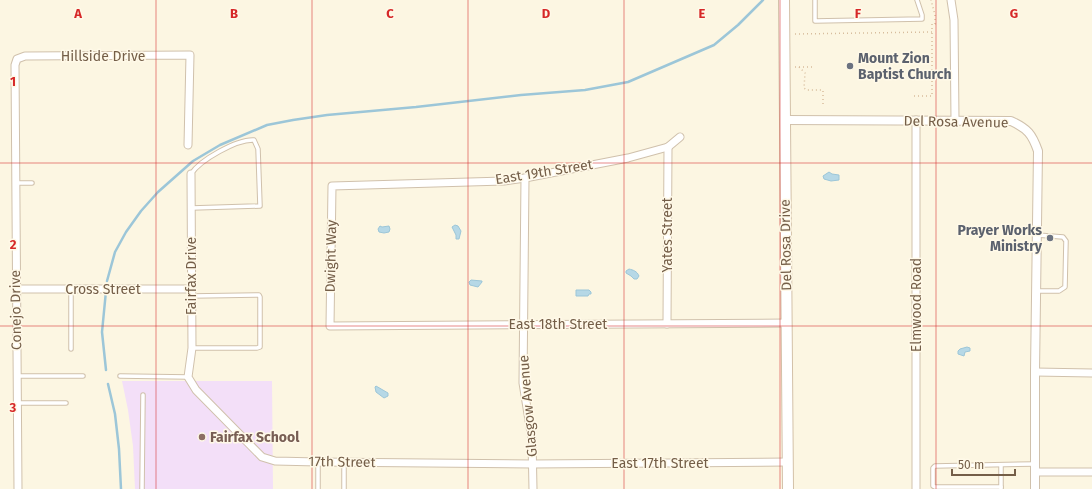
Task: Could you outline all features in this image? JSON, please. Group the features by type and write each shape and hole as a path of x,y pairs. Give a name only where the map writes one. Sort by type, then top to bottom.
{"main road":[{"name":"Del Rosa Drive","path":"784,0 788,489"}],"street":[{"path":"952,0 954,20 955,120"},
{"name":"Hillside Drive","path":"17,59 25,56 190,55 188,145"},
{"name":"Conejo Drive","path":"17,59 15,65 18,489"},
{"name":"Del Rosa Avenue","path":"785,120 1011,121 1024,127 1033,137 1038,151 1035,489"},
{"name":"Elmwood Road","path":"916,120 916,489"},
{"name":"East 19th Street","path":"332,186 504,181 628,158 668,147 680,137"},
{"name":"Yates Street","path":"667,324 668,147"},
{"name":"Fairfax Drive","path":"188,377 192,348 191,174"},
{"name":"Glasgow Avenue","path":"525,178 523,383 532,439 532,489"},
{"name":"Dwight Way","path":"330,326 332,186"},
{"name":"Cross Street","path":"16,289 119,288 191,292"},
{"name":"East 18th Street","path":"330,326 787,323"},
{"path":"1035,372 1092,373"},
{"name":"17th Street","path":"188,377 196,390 262,457 275,461 532,464"},
{"name":"East 17th Street","path":"532,464 788,462"},
{"path":"1035,468 1092,472"}],"lane":[{"path":"815,0 815,21 922,19 917,0"},
{"path":"191,174 202,162 232,145 246,140 254,140 257,144 260,206 191,208"},
{"path":"16,183 32,183"},
{"path":"1036,291 1063,290 1066,284 1065,239 1037,235"},
{"path":"71,289 71,350"},
{"path":"191,292 259,295 260,297 259,348 192,348"},
{"path":"17,376 83,376"},
{"path":"120,376 188,377"},
{"path":"142,489 143,395"},
{"path":"17,403 66,403"},
{"path":"318,462 318,489"},
{"path":"344,463 344,489"},
{"path":"1001,465 1001,488 933,486 933,468 935,466 1001,465 1035,468"}],"path":[{"path":"914,96 932,96 932,24 935,24 935,15 930,0"},
{"path":"795,34 932,32"},
{"path":"795,67 812,67"},
{"path":"799,67 805,73 804,88 807,90 823,90 823,106"}],"shaded area":[{"name":"Fairfax School","path":"122,381 272,381 273,489 135,489 133,446"}],"water":[{"path":"829,172 839,175 839,180 831,181 824,179 823,176"},
{"path":"455,225 458,226 461,231 459,239 456,239 456,235 452,227"},
{"path":"380,226 389,226 389,232 379,232 378,229"},
{"path":"629,269 637,273 639,276 637,279 634,279 626,273"},
{"path":"471,280 482,282 478,287 470,285 469,282"},
{"path":"576,290 589,290 591,294 588,296 576,296"},
{"path":"967,347 970,348 970,351 965,352 964,356 958,354 960,349"},
{"path":"376,386 388,393 388,396 384,398 376,392"}],"waterway":[{"path":"107,281 115,252 126,232 141,211 158,192 193,161 220,145 267,125 293,120 327,115 521,95 585,90 628,82 714,45 738,25 763,0"},
{"path":"106,291 102,332 106,370"},
{"path":"108,384 115,414 121,489"}],"place":[{"name":"Mount Zion Baptist Church","path":"850,66"},
{"name":"Prayer Works Ministry","path":"1050,238"},
{"name":"Fairfax School","path":"202,437"}]}
